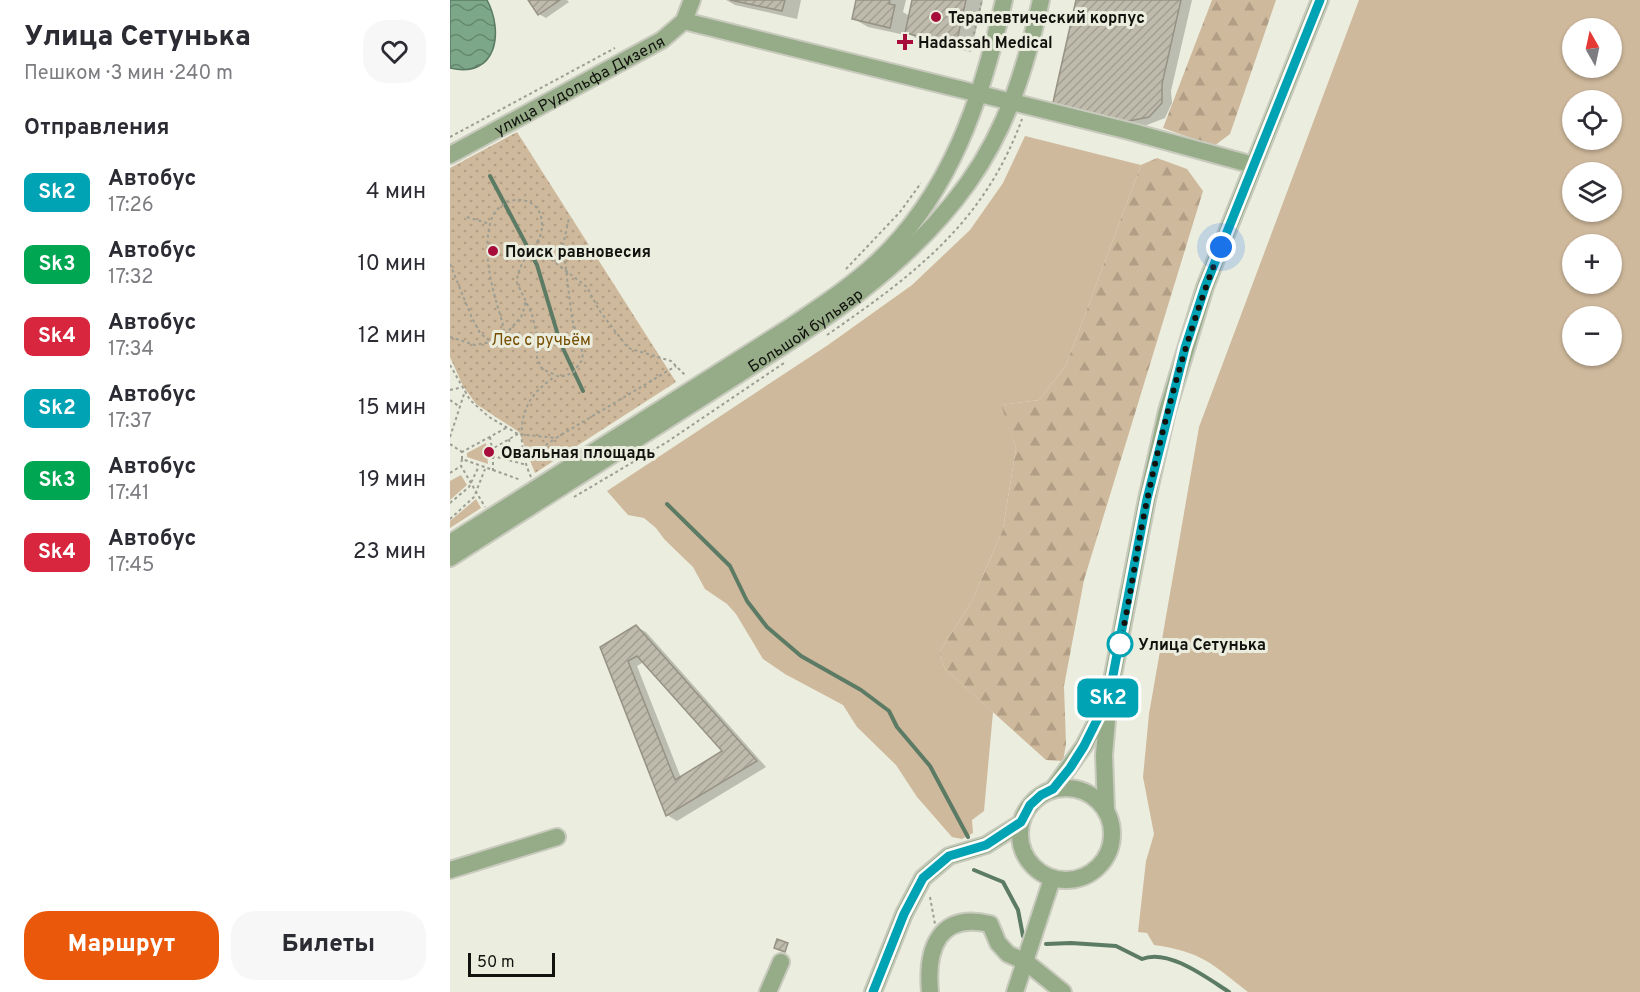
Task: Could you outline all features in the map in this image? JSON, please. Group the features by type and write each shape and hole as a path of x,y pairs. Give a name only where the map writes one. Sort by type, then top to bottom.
{"street":[{"name":"улица Рудольфа Дизеля","path":"450,155 662,40 684,21 692,0"},
{"name":"Большой бульвар","path":"450,543 790,327 868,270 903,234 926,204 963,140 979,96 1004,0"},
{"name":"Большой бульвар","path":"450,558 799,336 890,269 945,213 968,184 991,148 1013,104 1029,52 1041,0"},
{"path":"1106,810 1097,799 1084,791 1069,787 1053,789 1041,795 1030,805 1021,822 1021,846 1025,857 1032,867 1052,879 1066,881 1080,879 1093,873 1103,863 1113,837 1106,810 1104,755 1109,696 1147,499 1167,411 1205,287 1320,0"},
{"path":"684,21 979,96 1129,131 1253,165"},
{"path":"1053,789 1084,746 1109,696"},
{"path":"873,992 904,914 923,878 949,856 986,845 1021,822"},
{"path":"450,870 557,837"},
{"path":"986,845 1014,850 1025,857"},
{"path":"1015,992 1052,879"},
{"path":"930,992 928,972 932,954 944,933 955,922 973,920 990,924 998,943 1008,954 1026,962 1063,992"},
{"path":"768,992 782,962"}],"path":[{"path":"971,46 982,0"},
{"path":"450,137 618,47"},
{"path":"844,271 900,212 926,175"},
{"path":"504,336 489,270 487,248 490,224 496,209 504,203 519,198 527,200 539,210 542,217 542,230 538,240 524,257 517,274 517,283 535,324 537,358 542,369 555,376"},
{"path":"467,217 490,224"},
{"path":"531,479 520,433 525,411 533,395 555,376 573,372 582,360 583,354 572,319 563,245 569,218"},
{"path":"538,240 544,254 587,287 599,310 628,348 671,361 689,379 684,382"},
{"path":"450,264 472,318 480,333 491,342"},
{"path":"450,337 459,342 475,345 491,342 504,336 521,317 526,303"},
{"path":"450,365 464,389 489,417 506,428 520,433 556,438"},
{"path":"525,459 676,366"},
{"path":"450,390 464,389"},
{"path":"450,437 464,389"},
{"path":"450,400 460,406"},
{"path":"450,421 454,423"},
{"path":"462,452 506,428"},
{"path":"492,449 520,433"},
{"path":"489,436 493,471"},
{"path":"510,439 512,461"},
{"path":"450,444 462,452"},
{"path":"462,452 461,466 486,508"},
{"path":"493,456 527,465"},
{"path":"462,459 526,482"},
{"path":"450,473 461,466"},
{"path":"450,503 471,484 479,466"},
{"path":"450,519 477,493 485,468"},
{"path":"932,889 930,898 934,922 944,933"}],"green space":[{"path":"1212,0 1276,0 1230,134 1214,146 1163,128"},
{"path":"1359,0 1640,0 1640,992 1248,992 1224,973 1195,955 1154,945 1147,933 1138,932 1146,861 1154,834 1143,777 1149,714 1199,427"},
{"name":"Лес с ручьём","path":"517,132 676,382 535,473 519,432 476,404 463,386 450,357 450,168"},
{"path":"1025,136 1141,165 1066,365 1039,400 1002,405 1016,448 1003,529 972,601 939,652 945,669 993,712 984,811 972,820 973,833 962,839 952,837 917,797 896,765 857,727 843,705 785,674 763,659 736,614 727,604 705,589 693,567 656,528 644,518 628,515 607,491 828,345 912,285 970,230 1003,183"},
{"path":"1157,158 1187,169 1203,191 1084,580 1064,686 1066,744 1063,761 1046,760 945,669 939,652 972,601 1003,529 1016,448 1001,405 1039,400 1066,365 1141,165"},
{"path":"486,443 488,464 467,457 467,453"},
{"path":"461,475 467,485 450,500 450,481"},
{"path":"476,499 481,508 450,528 450,521"}],"water":[{"path":"450,0 487,0 495,26 495,38 487,60 478,67 466,70 450,68"}],"building":[{"path":"528,0 560,0 538,15"},
{"path":"730,0 785,0 782,11"},
{"path":"856,0 890,0 889,4 895,5 890,28 852,19"},
{"name":"Терапевтический корпус","path":"912,0 966,0 956,45 905,33"},
{"path":"1076,0 1181,0 1162,84 1162,103 1149,117 1124,122 1052,107"},
{"path":"636,625 757,761 666,816 600,647","holes":["637,656 722,751 675,780 628,661"]},
{"path":"777,939 788,943 785,952 774,948"}],"waterway":[{"path":"490,176 537,265 560,342 583,391"},
{"path":"667,504 730,566 747,601 767,627 801,656 861,690 889,711 897,727 930,766 968,837"},
{"path":"974,870 1003,882 1018,910 1023,936"},
{"path":"1046,944 1116,946 1142,959 1152,957 1175,961 1229,992"}],"bus line":[{"name":"Sk2","path":"873,992 904,914 923,878 939,862 949,856 986,845 1021,822 1030,805 1041,795 1053,789 1070,768 1084,746 1109,696 1147,499 1167,411 1185,348 1205,287 1320,0"}],"place":[{"name":"Терапевтический корпус","path":"936,17"},
{"name":"Hadassah Medical","path":"905,42"},
{"name":"Поиск равновесия","path":"493,251"},
{"name":"Овальная площадь","path":"489,452"},
{"name":"Улица Сетунька","path":"1120,644"}],"route":[{"path":"1120,644 1147,499 1167,411 1198,308 1221,247"}]}
